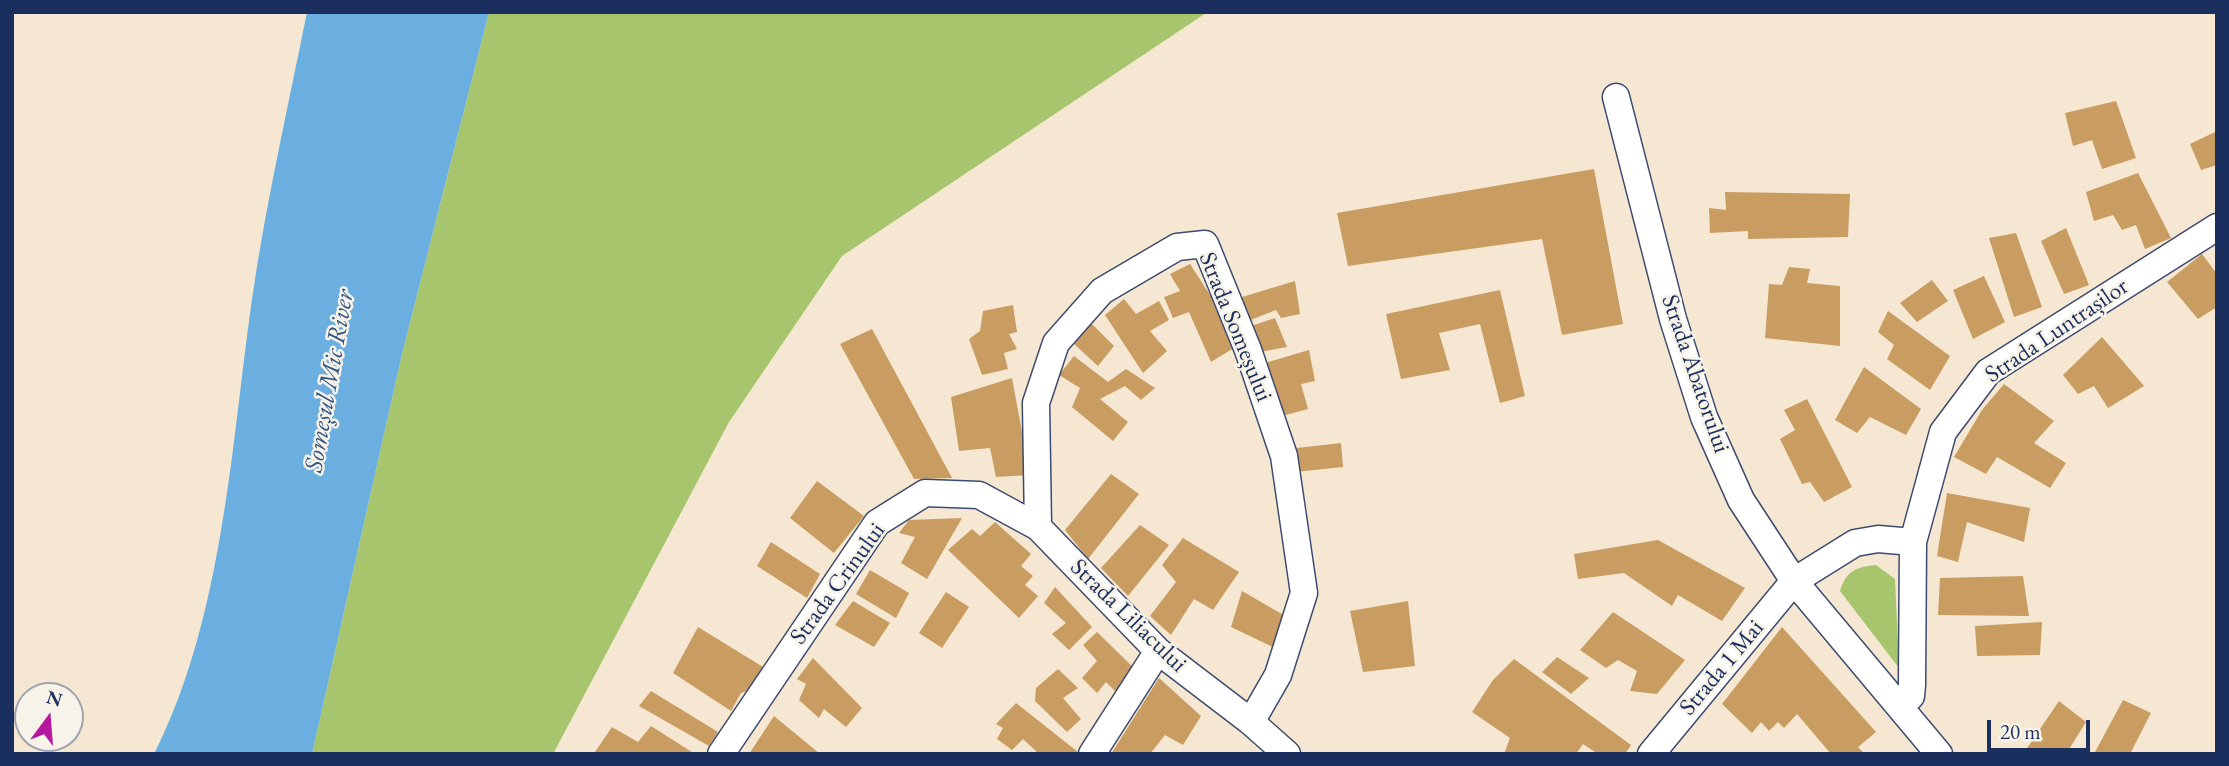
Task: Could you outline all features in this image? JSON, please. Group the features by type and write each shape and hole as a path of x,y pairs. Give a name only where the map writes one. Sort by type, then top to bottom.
{"street":[{"name":"Strada Abatorului","path":"1616,97 1673,319 1704,417 1741,500 1794,582 1938,754"},
{"name":"Strada Luntrașilor","path":"1900,707 1911,696 1912,685 1913,542 1943,432 1988,372 2217,228"},
{"name":"Strada Someșului","path":"1038,527 1036,402 1056,342 1102,290 1177,247 1205,244 1248,350 1284,456 1304,593 1278,675 1251,722"},
{"name":"Strada Crinului","path":"721,754 877,523 925,493 979,495 1038,527"},
{"name":"Strada Liliacului","path":"1038,527 1158,652 1251,722 1287,754"},
{"path":"1794,582 1855,542 1878,539 1913,542"},
{"name":"Strada 1 Mai","path":"1651,754 1794,582"},
{"path":"1092,754 1158,652"}],"green space":[{"path":"489,12 1724,12 1206,13 842,256 729,422 553,754 312,754 402,354"},
{"path":"1876,565 1895,579 1899,668 1840,591 1845,579 1853,571"}],"water":[{"name":"Someşul Mic River","path":"307,12 489,12 402,354 312,754 154,754 177,701 210,589 230,472 258,263"}],"building":[{"path":"2116,101 2136,158 2102,169 2092,140 2073,146 2065,113"},
{"path":"2217,131 2217,165 2201,170 2190,144"},
{"path":"1594,169 1623,324 1562,335 1542,239 1348,266 1337,213"},
{"path":"2138,173 2171,238 2145,249 2136,225 2122,230 2113,215 2094,221 2086,192"},
{"path":"1725,192 1850,194 1848,237 1748,239 1748,231 1710,233 1709,208 1726,210"},
{"path":"2066,228 2089,285 2064,294 2041,241"},
{"path":"2016,233 2042,307 2014,317 1989,238"},
{"path":"2202,254 2217,274 2217,307 2198,319 2167,282"},
{"path":"1190,264 1212,298 1234,348 1211,362 1189,312 1173,318 1164,297 1180,291 1170,274"},
{"path":"1789,267 1810,269 1807,283 1840,286 1840,346 1765,338 1769,284 1782,285"},
{"path":"1984,276 2005,322 1973,339 1953,290"},
{"path":"1932,280 1948,301 1917,322 1900,303"},
{"path":"1295,281 1300,314 1281,318 1276,310 1248,321 1242,297"},
{"path":"1500,290 1525,396 1500,403 1480,324 1439,333 1450,370 1401,379 1386,314"},
{"path":"1124,299 1136,314 1159,301 1169,320 1150,331 1167,351 1143,373 1105,315"},
{"path":"1013,305 1017,332 1009,334 1017,349 1004,353 1008,369 982,375 969,339 980,331 983,311"},
{"path":"1888,311 1950,356 1930,390 1887,359 1894,345 1878,332"},
{"path":"1275,318 1287,347 1260,352 1251,326"},
{"path":"1090,322 1114,346 1098,366 1073,343"},
{"path":"872,329 952,478 914,479 840,344"},
{"path":"2102,337 2144,386 2108,408 2094,386 2078,394 2063,375"},
{"path":"1309,350 1315,381 1301,384 1308,409 1282,416 1265,363"},
{"path":"1074,356 1108,382 1126,369 1155,388 1141,400 1125,386 1100,399 1128,422 1113,441 1072,407 1080,388 1059,375"},
{"path":"1864,367 1921,409 1906,435 1870,417 1857,433 1835,420"},
{"path":"1012,378 1030,475 996,477 990,448 959,451 951,397"},
{"path":"2004,384 2054,421 2034,443 2066,463 2050,488 1997,457 1986,474 1954,457 1982,410"},
{"path":"1807,399 1852,487 1824,502 1810,482 1802,484 1780,439 1795,430 1784,410"},
{"path":"1341,443 1343,467 1295,472 1288,449"},
{"path":"1111,474 1139,494 1088,559 1065,530"},
{"path":"817,481 864,516 834,553 790,518"},
{"path":"1947,493 2030,508 2024,542 1967,522 1958,562 1937,556"},
{"path":"962,518 927,579 901,563 915,537 899,533 909,520"},
{"path":"995,522 1031,554 1021,566 1033,576 1025,585 1038,596 1019,618 948,550 972,529 980,536"},
{"path":"1140,525 1169,545 1128,596 1101,568"},
{"path":"1183,538 1239,572 1213,610 1194,599 1171,635 1150,616 1176,582 1162,565"},
{"path":"1658,540 1745,588 1722,621 1678,595 1672,606 1624,573 1578,579 1574,554"},
{"path":"771,542 820,574 807,598 757,566"},
{"path":"870,570 909,593 896,618 856,594"},
{"path":"2023,576 2029,616 1938,615 1940,578"},
{"path":"1055,587 1092,627 1069,650 1052,634 1066,623 1044,603"},
{"path":"1242,591 1287,617 1277,649 1231,627"},
{"path":"946,592 969,607 942,648 919,633"},
{"path":"853,601 890,623 874,647 835,625"},
{"path":"1408,601 1415,666 1363,672 1350,611"},
{"path":"1613,612 1685,660 1657,694 1630,691 1637,671 1618,660 1606,668 1580,650"},
{"path":"2042,622 2040,655 1977,656 1975,626"},
{"path":"698,627 763,667 748,691 741,693 731,711 673,673"},
{"path":"1782,627 1876,732 1858,747 1865,754 1831,754 1797,714 1784,728 1778,722 1769,731 1761,722 1752,733 1722,704"},
{"path":"1097,632 1136,670 1118,694 1106,682 1097,693 1082,678 1097,661 1083,645"},
{"path":"1557,657 1589,678 1571,694 1542,672"},
{"path":"813,658 862,708 846,727 824,709 819,718 799,700 806,684 797,679"},
{"path":"1514,659 1631,745 1625,754 1598,754 1583,744 1576,754 1504,754 1510,738 1472,712 1493,680"},
{"path":"1058,669 1078,688 1063,698 1081,719 1067,732 1035,701 1036,688"},
{"path":"1159,678 1201,716 1183,745 1165,735 1150,754 1111,754"},
{"path":"651,691 718,732 709,746 639,706"},
{"path":"2123,700 2151,713 2130,754 2094,754"},
{"path":"2059,701 2086,722 2066,754 2023,754"},
{"path":"1016,703 1078,752 1039,754 1023,739 1012,750 997,739 1003,728 996,724"},
{"path":"774,716 820,754 749,754"},
{"path":"651,726 695,754 595,752 612,727 638,742"}]}
